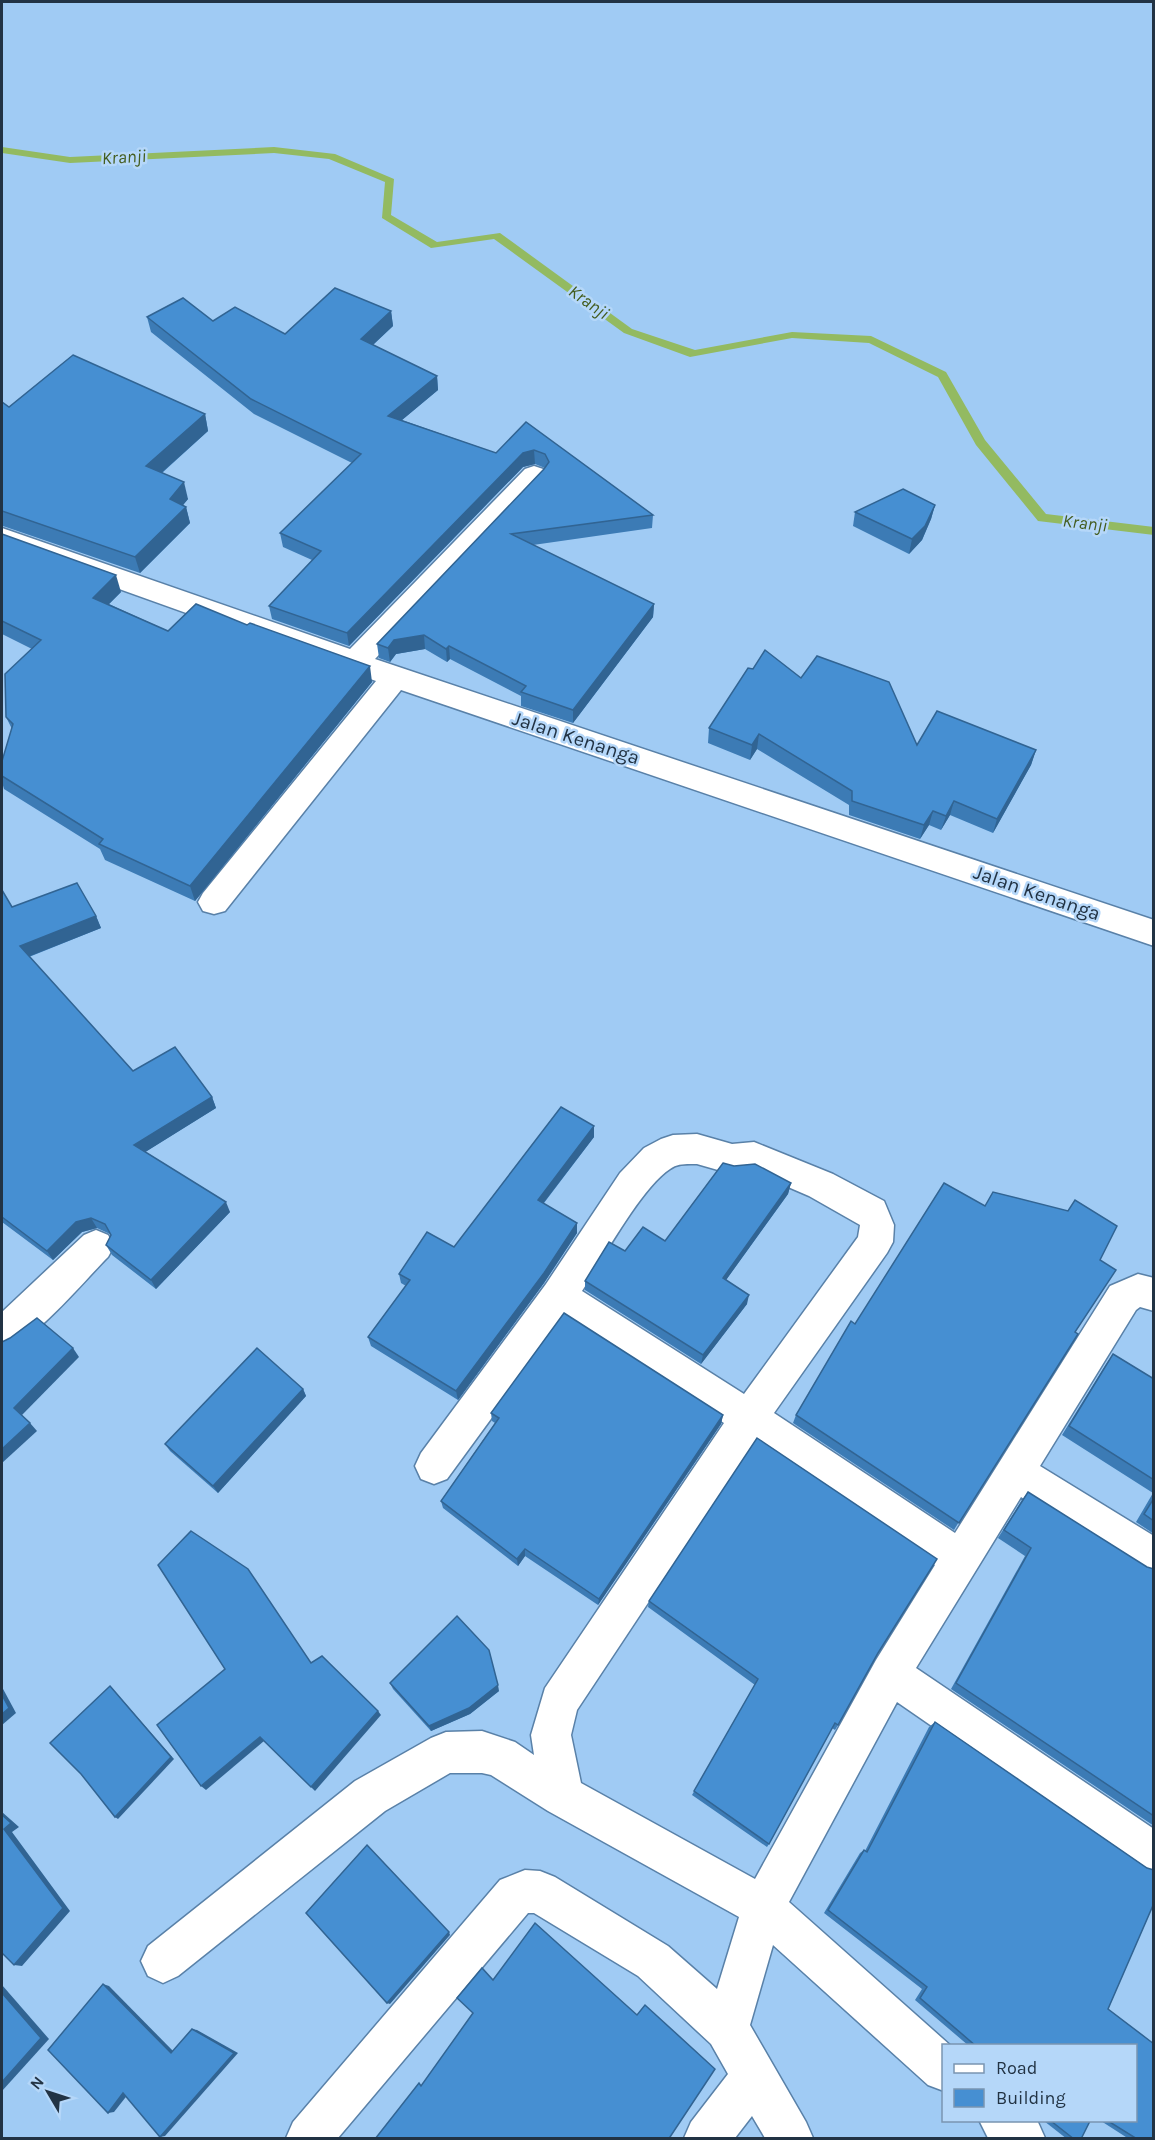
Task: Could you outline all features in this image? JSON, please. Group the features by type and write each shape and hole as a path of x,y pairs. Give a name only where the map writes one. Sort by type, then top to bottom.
{"street":[{"path":"354,663 534,475"},
{"name":"Jalan Kenanga","path":"2,537 257,626 354,663 1154,933"},
{"path":"214,902 395,677"},
{"path":"434,1466 558,1296 632,1184 656,1159 673,1150 697,1149 732,1159 754,1157 821,1185 872,1212 877,1225 874,1242 749,1418 559,1702 551,1735 562,1796"},
{"path":"2,1334 28,1313 96,1246"},
{"path":"728,2028 763,1907 890,1674 1123,1298 1138,1290 1154,1295"},
{"path":"558,1296 749,1418 961,1560"},
{"path":"1016,1472 1154,1558"},
{"path":"890,1674 1154,1854"},
{"path":"163,1961 370,1796 446,1753 482,1752 500,1757 562,1796 763,1907 942,2067"},
{"path":"309,2139 478,1937 515,1895 525,1891 540,1892 653,1961 728,2028 790,2139"},
{"path":"707,2139 755,2076"},
{"path":"1002,2122 1022,2139"}],"building":[{"path":"335,288 391,311 361,339 437,376 388,416 496,453 526,422 653,515 511,534 654,604 573,710 521,692 526,686 449,646 446,649 424,635 394,640 388,648 377,644 544,469 549,462 545,454 534,450 523,453 347,633 269,606 321,551 280,533 361,454 251,399 147,317 183,298 213,321 235,307 285,334"},
{"path":"73,355 205,414 146,466 184,482 170,499 186,507 135,557 2,511 2,402 9,407"},
{"path":"903,489 935,505 925,526 912,539 855,512"},
{"path":"2,534 116,575 93,598 168,631 196,604 247,625 250,623 370,666 190,886 99,844 103,839 2,776 2,761 13,724 6,717 5,674 41,640 2,621"},
{"path":"765,650 801,678 817,656 889,682 917,745 937,711 1036,750 997,819 954,801 946,816 933,811 924,825 852,801 852,791 759,734 752,745 709,728 748,668 753,669"},
{"path":"77,883 96,916 20,946 133,1071 175,1047 212,1097 134,1145 226,1202 151,1280 106,1245 111,1235 105,1224 91,1218 76,1222 47,1251 2,1217 2,890 12,907"},
{"path":"561,1107 594,1126 538,1200 577,1223 544,1273 456,1391 368,1337 410,1280 399,1274 427,1232 454,1247"},
{"path":"723,1163 734,1166 755,1164 791,1183 723,1278 749,1295 703,1355 585,1281 609,1242 625,1251 643,1227 665,1241"},
{"path":"944,1183 985,1206 993,1192 1068,1211 1075,1200 1117,1226 1100,1260 1116,1270 1075,1332 1078,1334 959,1523 796,1415 851,1321 855,1324"},
{"path":"564,1313 723,1415 599,1599 525,1549 517,1559 441,1501 499,1418 491,1413"},
{"path":"37,1318 73,1348 14,1408 30,1423 2,1449 2,1342"},
{"path":"257,1348 303,1389 213,1486 165,1444"},
{"path":"1113,1354 1154,1379 1154,1480 1069,1426"},
{"path":"757,1438 937,1559 878,1653 838,1725 835,1723 769,1844 694,1791 758,1679 649,1601"},
{"path":"1028,1492 1147,1567 1154,1569 1154,1816 956,1683 1031,1548 1004,1530"},
{"path":"1154,1498 1154,1521 1144,1514"},
{"path":"191,1531 248,1569 311,1663 322,1656 378,1711 311,1787 260,1737 201,1786 157,1725 225,1669 158,1565"},
{"path":"457,1616 489,1650 498,1685 469,1708 429,1726 390,1683"},
{"path":"110,1686 171,1757 115,1817 81,1774 50,1743"},
{"path":"2,1695 9,1708 2,1714"},
{"path":"935,1722 1147,1868 1154,1870 1154,1903 1108,2009 1154,2044 1154,2139 1137,2139 1110,2122 1137,2122 1137,2044 974,2044 920,1998 927,1987 828,1910 864,1850 867,1852"},
{"path":"2,1815 11,1823 4,1829 63,1908 14,1965 2,1953"},
{"path":"367,1845 449,1932 387,2003 306,1913"},
{"path":"535,1923 637,2015 645,2005 715,2069 670,2137 672,2139 375,2139 419,2083 421,2086 473,2013 457,1998 482,1968 493,1980"},
{"path":"103,1984 171,2053 192,2029 234,2053 160,2137 123,2093 108,2113 48,2050"},
{"path":"2,1993 41,2038 2,2082"},
{"path":"1052,2122 1090,2122 1081,2139 1074,2139"}],"waterway":[{"name":"Kranji","path":"2,150 70,160 274,150 331,156 390,181 386,216 435,246 496,235 628,331 694,354 792,335 871,340 942,375 980,442 1042,518 1154,531"}]}
